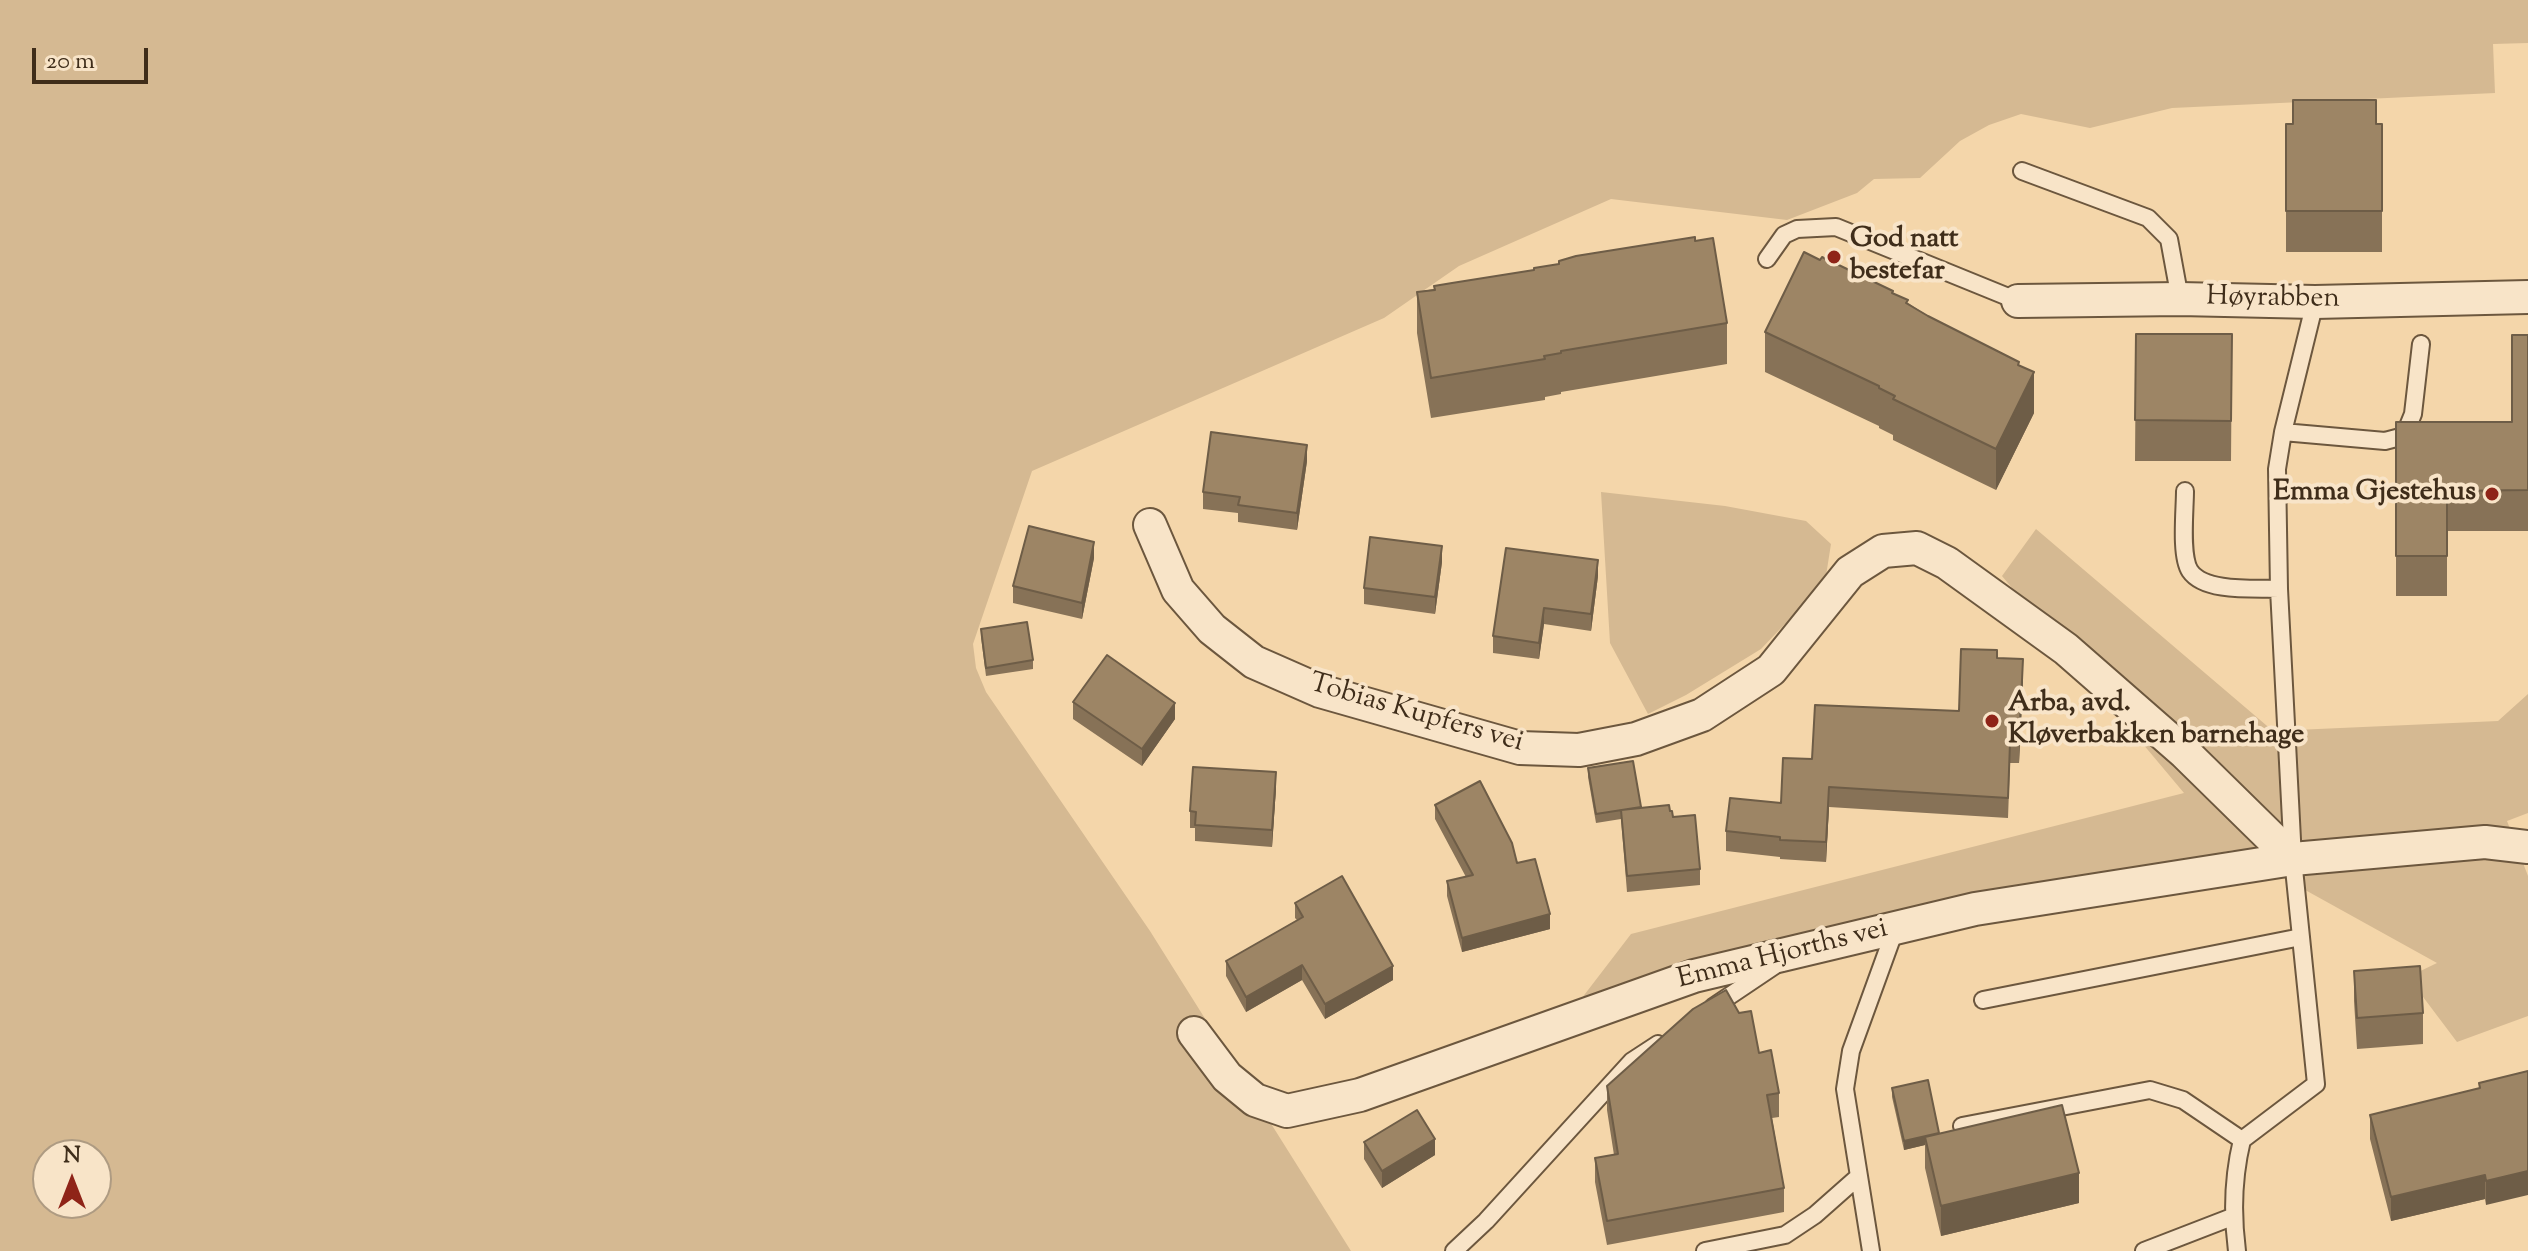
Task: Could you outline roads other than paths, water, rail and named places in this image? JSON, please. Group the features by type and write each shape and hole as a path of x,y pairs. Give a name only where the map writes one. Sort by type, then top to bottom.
{"street":[{"name":"Høyrabben","path":"2018,301 2180,299 2315,302 2528,297"},
{"name":"Tobias Kupfers vei","path":"1150,525 1178,590 1212,629 1254,662 1320,691 1520,748 1579,750 1636,739 1702,715 1771,670 1850,572 1883,551 1917,548 1947,563 2066,649 2185,753 2293,859"},
{"name":"Emma Hjorths vei","path":"1194,1033 1227,1077 1255,1100 1287,1111 1360,1095 1694,976 1975,909 2293,859 2485,842 2528,847"}],"lane":[{"path":"2022,171 2148,218 2169,239 2180,299"},
{"path":"1767,259 1784,235 1797,229 1836,227 2018,301"},
{"path":"2237,1251 2232,1217 2236,1166 2242,1140 2316,1084 2293,859 2279,589 2277,469 2315,302"},
{"path":"2283,432 2385,441 2404,436 2413,414 2421,344"},
{"path":"2185,491 2185,555 2190,571 2202,582 2222,587 2279,589"},
{"path":"1871,1251 1845,1089 1851,1051 1896,927"},
{"path":"1983,1000 2301,937"},
{"path":"1699,1017 1798,950"},
{"path":"1454,1251 1486,1221 1632,1061 1672,1034"},
{"path":"1962,1126 2150,1090 2183,1100 2242,1140"},
{"path":"1705,1251 1785,1235 1815,1215 1858,1177"},
{"path":"2144,1251 2232,1217"}],"place":[{"name":"God natt bestefar","path":"1834,257"},
{"name":"Emma Gjestehus","path":"2492,494"},
{"name":"Arba, avd. Kløverbakken barnehage","path":"1992,721"}]}
